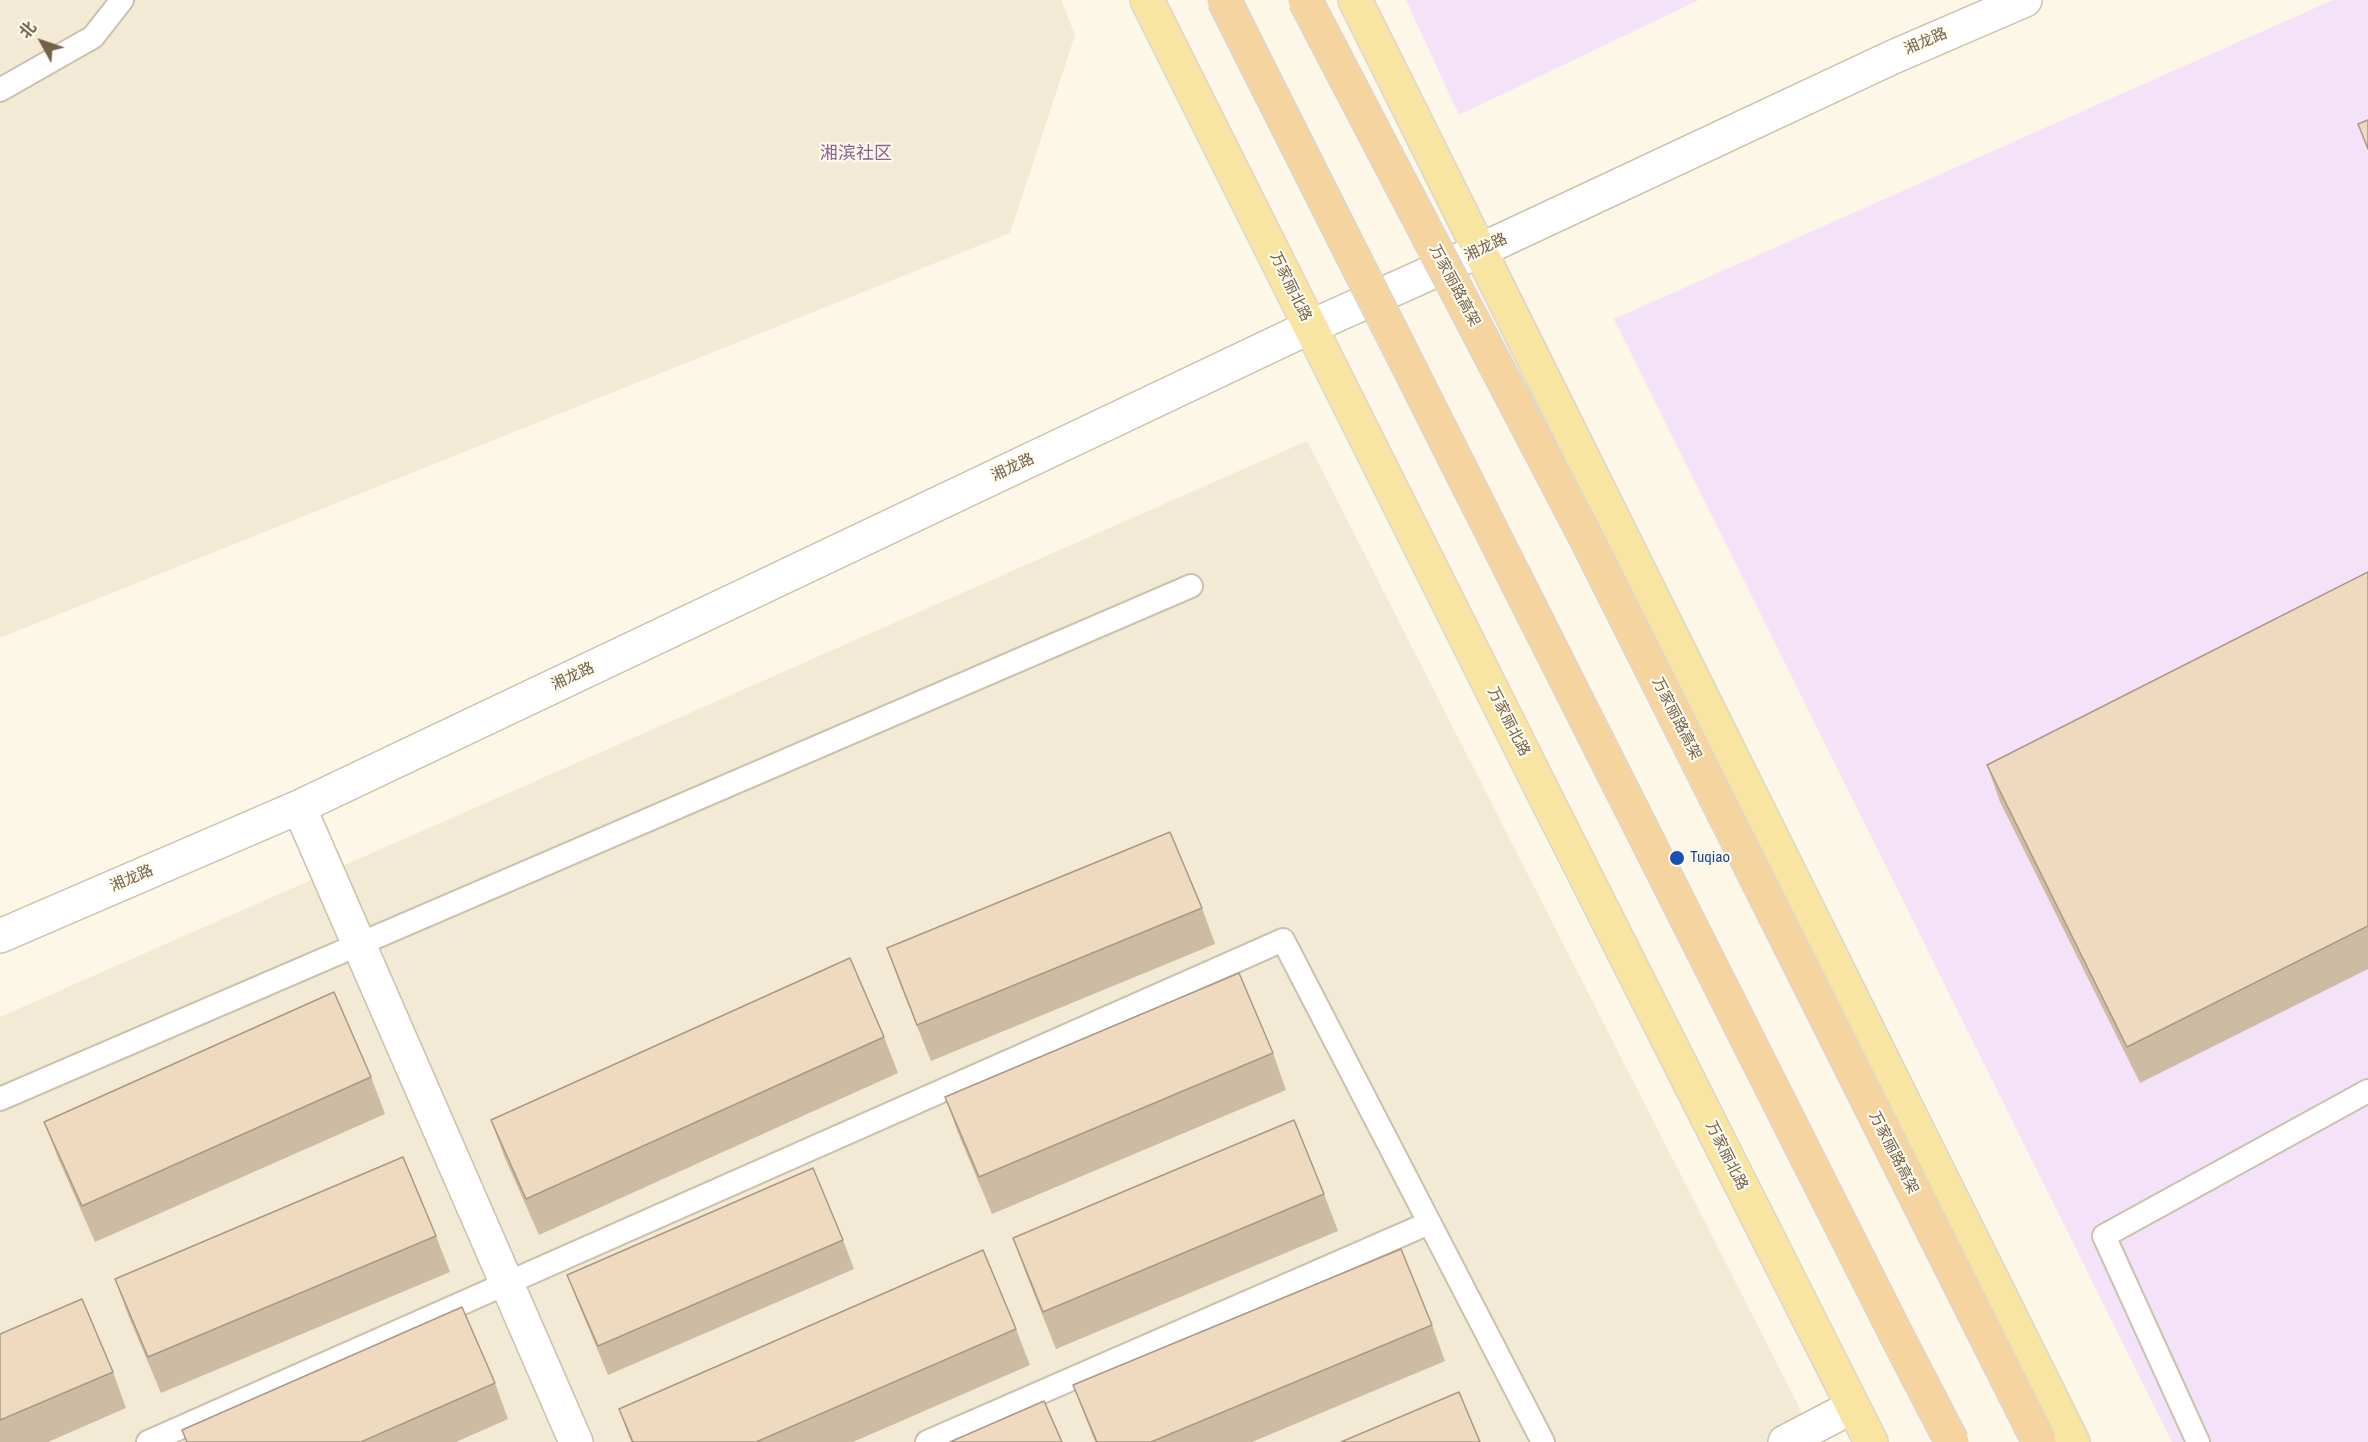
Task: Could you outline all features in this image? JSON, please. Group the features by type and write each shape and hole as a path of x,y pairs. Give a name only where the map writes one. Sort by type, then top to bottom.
{"highway":[{"path":"1224,0 1952,1442"},
{"name":"万家丽路高架","path":"1305,0 1587,540 2038,1442"}],"main road":[{"name":"万家丽北路","path":"1147,0 1871,1442"},
{"path":"1355,0 2073,1442"}],"street":[{"name":"湘龙路","path":"0,936 299,807 1310,327 1481,250 1893,57 2025,0"},
{"path":"299,807 576,1442"},
{"path":"1785,1442 1852,1407"}],"lane":[{"path":"0,90 93,36 122,0"},
{"path":"0,1099 1191,586"},
{"path":"148,1442 1283,940 1542,1442"},
{"path":"2198,1442 2104,1236 2368,1091"},
{"path":"927,1442 1429,1223"}],"shaded area":[{"path":"0,0 1061,0 1075,35 1010,233 0,638"},
{"path":"1406,0 1699,0 1459,115"},
{"path":"2333,0 2368,0 2368,1442 2172,1442 1614,319"},
{"path":"1307,441 1817,1442 0,1442 0,1017"}],"building":[{"path":"2368,120 2368,149 2358,124"},
{"path":"2368,572 2368,926 2127,1047 1987,765"},
{"path":"1170,832 1202,908 917,1025 887,948"},
{"path":"850,958 884,1037 526,1199 491,1120"},
{"path":"1239,973 1273,1053 979,1177 945,1097"},
{"path":"334,992 371,1077 82,1206 44,1122"},
{"path":"1294,1120 1324,1194 1043,1312 1013,1238"},
{"path":"403,1157 436,1236 148,1357 115,1279"},
{"path":"813,1168 843,1240 598,1346 567,1275"},
{"path":"1401,1249 1432,1325 1151,1442 1097,1442 1073,1385"},
{"path":"983,1250 1016,1329 756,1442 633,1442 619,1409"},
{"path":"82,1299 113,1372 0,1420 0,1334"},
{"path":"462,1307 495,1383 361,1442 187,1442 182,1430"},
{"path":"1459,1392 1480,1442 1341,1442"},
{"path":"1044,1401 1062,1442 950,1442"}],"place":[{"name":"Tuqiao","path":"1677,858"}],"district":[{"name":"湘滨社区","path":"856,154"}]}
